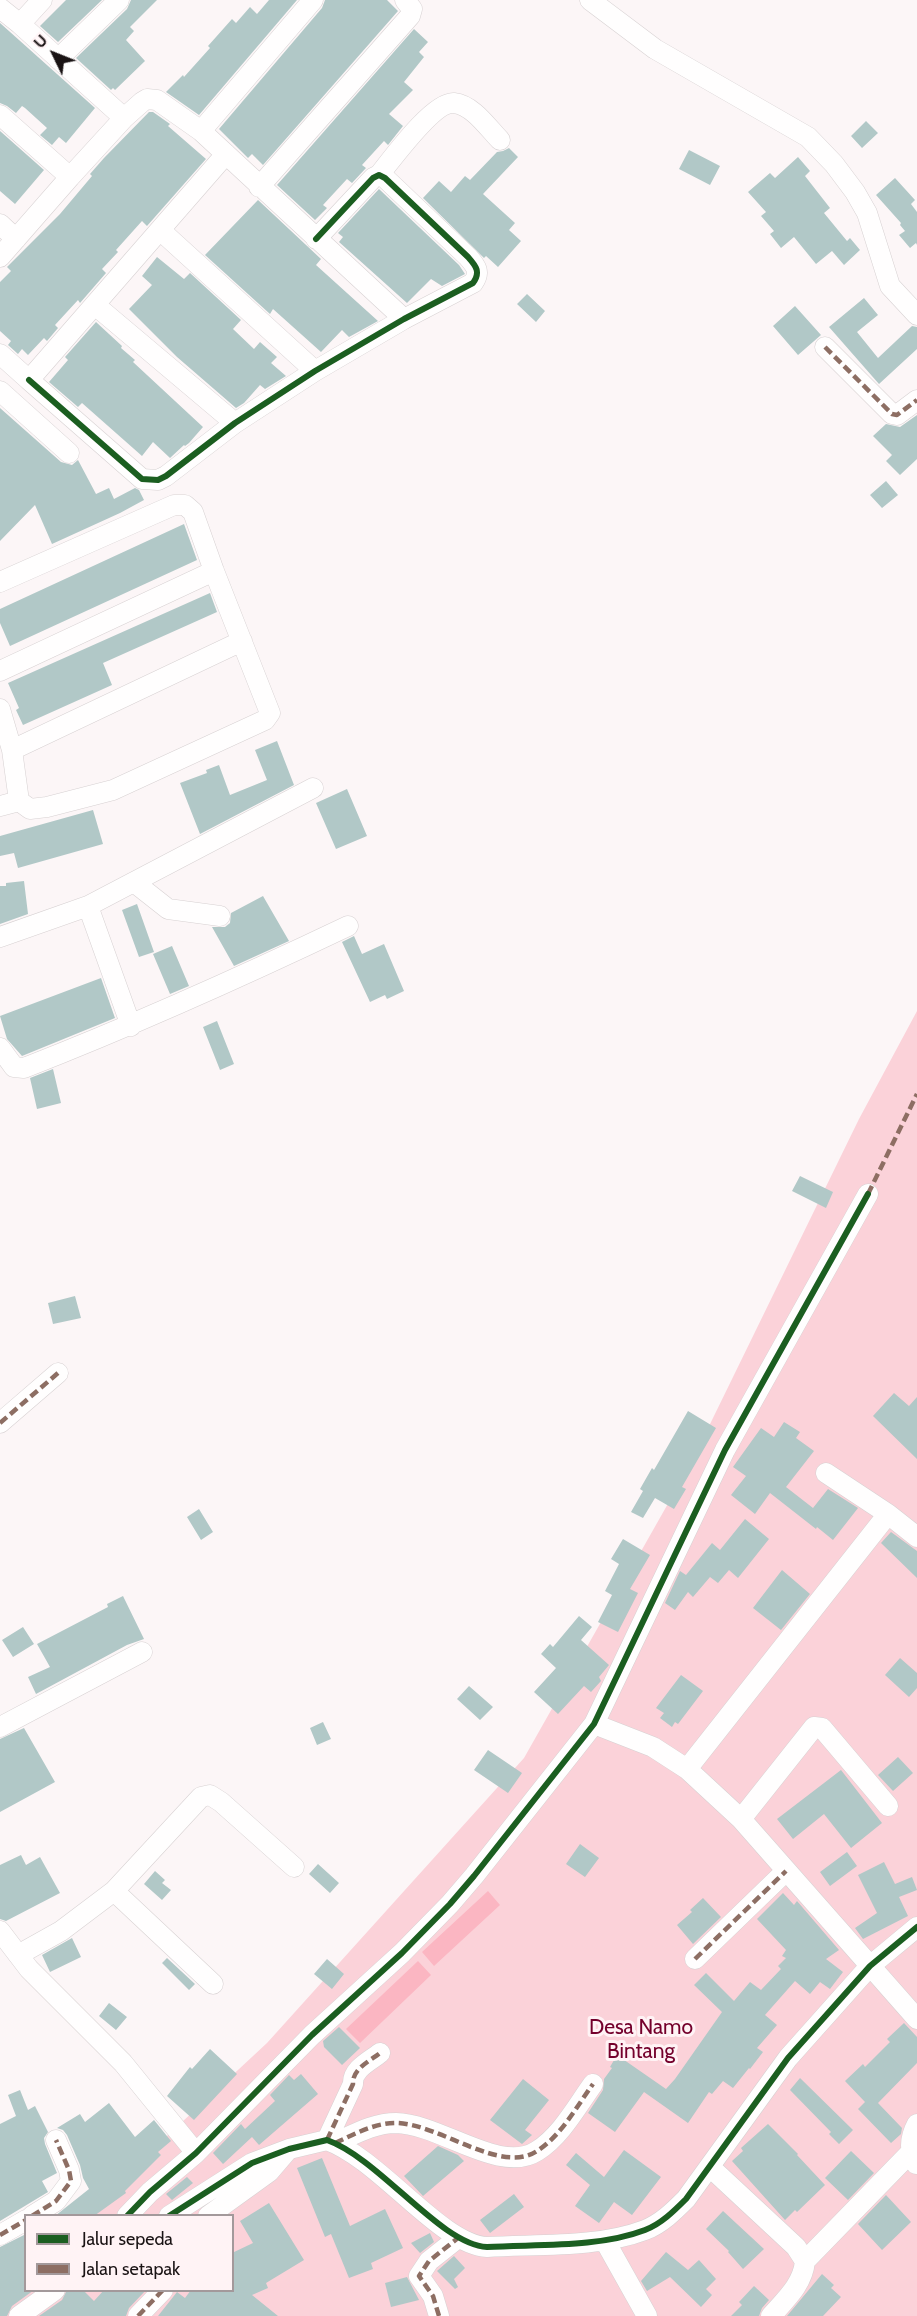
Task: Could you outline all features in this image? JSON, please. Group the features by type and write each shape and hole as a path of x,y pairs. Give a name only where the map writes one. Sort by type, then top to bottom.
{"street":[{"path":"20,24 42,0"},
{"path":"58,59 119,0"},
{"path":"201,131 313,0"},
{"path":"259,187 410,16 412,9 405,0"},
{"path":"590,0 655,49 808,137 834,164 855,192 867,213 890,286 917,315"},
{"path":"0,8 124,118"},
{"path":"0,257 124,118 147,99 157,100 201,131 404,319"},
{"path":"316,239 373,178 379,175 439,106 461,105 472,112 500,140"},
{"path":"0,115 70,177"},
{"path":"29,380 226,154"},
{"path":"0,354 142,479 158,480 235,423 315,371 404,319 473,283 477,268 468,257 379,175"},
{"path":"0,224 16,239"},
{"path":"160,230 315,371"},
{"path":"95,305 235,423"},
{"path":"825,347 892,414 897,415 917,400"},
{"path":"0,391 69,453"},
{"path":"0,582 180,504 185,505 193,512 270,711 265,720 112,790 47,807 30,808 10,804 12,750 0,709"},
{"path":"0,671 214,571"},
{"path":"12,750 242,640"},
{"path":"0,937 88,906 313,788"},
{"path":"135,883 168,909 220,916"},
{"path":"88,906 131,1026"},
{"path":"0,1048 14,1067 24,1068 131,1026 238,979 348,926"},
{"path":"129,2214 150,2192 196,2153 312,2035 402,1953 450,1904 594,1724 725,1450 868,1194"},
{"path":"0,1423 58,1373"},
{"path":"826,1473 888,1514 917,1537"},
{"path":"687,1769 888,1514"},
{"path":"0,1727 142,1652"},
{"path":"594,1724 652,1747 687,1769 741,1819 917,2019"},
{"path":"741,1819 814,1727 822,1728 888,1806"},
{"path":"18,1955 61,1931 114,1891 201,1797 210,1795 220,1802 294,1867"},
{"path":"695,1959 786,1871"},
{"path":"114,1891 213,1984"},
{"path":"331,2142 377,2170 458,2238 472,2245 487,2247 605,2241 646,2230 668,2217 686,2199 788,2058 870,1966 917,1927"},
{"path":"0,1931 29,1969 123,2063 196,2153"},
{"path":"331,2142 356,2072 380,2053"},
{"path":"171,2214 252,2163 289,2149 331,2142 371,2127 397,2123 430,2129 492,2155 511,2158 525,2157 536,2152 555,2136 593,2084"},
{"path":"771,2316 799,2282 805,2261 914,2159 911,2142 917,2124"},
{"path":"35,2214 56,2201 71,2181 69,2170 56,2140"},
{"path":"211,2214 269,2172 289,2149"},
{"path":"710,2167 796,2247 805,2261"},
{"path":"0,2235 24,2221"},
{"path":"439,2316 433,2296 418,2276 429,2261 458,2238"},
{"path":"605,2241 647,2316"},
{"path":"19,2316 52,2292"},
{"path":"138,2316 161,2292"}],"green space":[{"name":"Desa Namo Bintang","path":"917,1011 917,2316 0,2316 24,2292 234,2292 234,2214 83,2214 267,2043 524,1758 691,1463 859,1119"}],"shaded area":[{"path":"488,1891 500,1905 434,1966 422,1952"},
{"path":"418,1961 431,1975 360,2043 346,2029"}],"building":[{"path":"66,0 102,0 58,42 40,26"},
{"path":"131,0 157,0 130,27 134,31 126,40 145,61 115,90 113,88 111,90 76,58 127,9"},
{"path":"269,0 297,0 199,115 166,92 183,75 184,77 232,19 236,23 250,7 257,14"},
{"path":"325,0 387,0 398,11 263,165 252,154 248,158 219,129 322,8"},
{"path":"0,23 95,108 66,143 59,137 52,145 40,135 47,128 25,108 22,106 16,113 0,103"},
{"path":"414,29 428,42 419,52 424,57 404,82 413,90 389,114 403,126 388,145 384,141 362,165 366,168 352,183 347,179 323,205 327,208 315,220 277,185"},
{"path":"149,112 153,112 170,124 168,126 206,159 147,226 142,221 116,250 118,252 102,269 106,273 80,303 78,300 55,325 58,328 47,341 44,338 28,355 22,349 18,354 8,345 11,341 0,331 0,282 11,271 7,267 60,214 92,176 90,174"},
{"path":"866,121 878,133 862,148 851,136"},
{"path":"0,131 44,170 15,204 0,191"},
{"path":"509,148 518,157 483,194 515,223 509,230 521,241 498,267 486,256 484,258 423,198 439,181 451,192 465,176 470,180 497,152"},
{"path":"689,150 720,166 710,185 679,169"},
{"path":"798,157 810,171 805,176 830,208 824,213 847,241 850,238 860,250 844,265 832,251 816,264 794,237 781,248 770,234 774,231 761,216 766,212 748,192 770,173 775,178"},
{"path":"895,178 915,200 911,204 917,212 917,245 916,243 910,248 899,235 905,231 901,223 876,195"},
{"path":"379,189 459,265 465,274 442,286 431,279 407,303 339,242 343,237 338,233"},
{"path":"258,200 321,259 316,265 378,321 349,337 342,330 321,352 273,309 270,314 205,255"},
{"path":"157,257 184,279 190,273 241,320 233,329 254,349 260,342 277,357 271,363 286,376 265,389 260,385 244,403 236,408 177,357 129,309 152,285 142,276"},
{"path":"527,294 545,311 536,322 517,304"},
{"path":"864,298 878,315 857,332 878,358 912,326 917,327 917,349 879,384 829,327"},
{"path":"795,306 821,335 798,355 773,326"},
{"path":"96,322 135,360 133,362 203,427 189,443 170,458 153,442 142,456 82,403 78,407 49,382 68,360 65,357"},
{"path":"0,408 61,462 72,465 78,460 96,494 109,488 114,499 135,488 139,490 144,500 52,544 35,505 0,541"},
{"path":"917,415 917,459 900,475 886,461 892,455 873,436 886,424 900,427"},
{"path":"886,481 898,495 882,508 870,495"},
{"path":"184,524 197,560 10,646 0,623 0,609"},
{"path":"210,593 217,612 103,663 112,685 23,725 16,710 19,708 8,683"},
{"path":"277,741 294,785 200,834 180,783 207,773 206,770 219,765 230,795 267,780 255,750"},
{"path":"347,789 367,836 336,849 316,803"},
{"path":"93,810 103,844 18,868 14,853 0,856 0,836"},
{"path":"24,881 28,914 0,924 0,886"},
{"path":"263,896 289,941 234,966 212,927 225,927 230,923 231,913"},
{"path":"137,904 154,952 139,957 122,910"},
{"path":"354,936 362,954 384,944 404,991 387,999 385,995 370,1002 342,942"},
{"path":"172,946 189,986 170,994 153,954"},
{"path":"101,978 115,1018 22,1056 7,1039 0,1016"},
{"path":"217,1021 234,1064 220,1070 203,1027"},
{"path":"53,1069 61,1103 37,1109 30,1078"},
{"path":"800,1176 833,1192 826,1208 792,1191"},
{"path":"75,1296 81,1318 53,1324 48,1303"},
{"path":"894,1393 909,1406 917,1397 917,1459 873,1416"},
{"path":"688,1411 716,1428 682,1487 686,1489 674,1509 655,1498 643,1518 631,1512 643,1491 640,1489 652,1468 654,1470"},
{"path":"784,1422 800,1432 796,1438 814,1451 786,1487 813,1508 828,1489 858,1508 833,1540 770,1493 755,1514 731,1495 746,1476 733,1467 761,1428 774,1437"},
{"path":"199,1509 213,1532 201,1540 187,1517"},
{"path":"745,1519 769,1539 738,1578 729,1570 718,1583 710,1577 693,1597 688,1592 675,1610 665,1603 680,1571 686,1575 712,1543 720,1550"},
{"path":"891,1532 917,1551 917,1578 881,1543"},
{"path":"623,1539 650,1555 630,1589 638,1593 618,1632 598,1622 612,1595 605,1591 619,1564 611,1559"},
{"path":"782,1570 810,1594 781,1630 753,1608"},
{"path":"123,1596 144,1639 127,1645 36,1694 28,1677 50,1667 37,1644 108,1607 107,1604"},
{"path":"579,1616 592,1627 581,1640 609,1665 599,1677 601,1681 591,1692 584,1686 558,1714 534,1692 556,1668 541,1654 550,1644 553,1647"},
{"path":"23,1627 34,1644 13,1657 2,1640"},
{"path":"900,1658 917,1673 917,1688 909,1697 885,1675"},
{"path":"681,1675 703,1691 678,1724 675,1722 672,1727 660,1718 664,1713 656,1708"},
{"path":"469,1686 493,1707 480,1720 457,1699"},
{"path":"323,1722 331,1739 317,1745 310,1728"},
{"path":"24,1728 55,1782 0,1812 0,1739"},
{"path":"488,1750 522,1773 508,1793 474,1770"},
{"path":"898,1757 913,1773 893,1791 878,1775"},
{"path":"841,1770 882,1823 851,1848 824,1814 793,1839 777,1819"},
{"path":"580,1844 599,1858 585,1877 566,1864"},
{"path":"847,1852 857,1866 830,1886 820,1872"},
{"path":"21,1855 26,1865 40,1857 60,1893 6,1921 0,1919 0,1865"},
{"path":"884,1862 895,1884 912,1877 917,1890 899,1897 908,1916 863,1939 855,1928 877,1913 858,1875"},
{"path":"318,1864 339,1883 330,1893 309,1874"},
{"path":"155,1871 165,1880 162,1883 171,1890 162,1900 144,1884"},
{"path":"783,1893 794,1905 797,1901 839,1950 826,1959 843,1972 830,1989 820,1982 810,1994 795,1981 765,2015 777,2025 757,2048 763,2052 733,2088 723,2081 712,2094 709,2092 688,2123 644,2092 615,2132 588,2113 603,2090 604,2079 617,2055 666,2089 675,2079 722,2012 694,1985 706,1973 734,2001 750,1982 761,1990 781,1969 778,1966 786,1958 782,1956 786,1950 757,1919"},
{"path":"703,1898 721,1917 693,1944 677,1925"},
{"path":"72,1938 81,1957 50,1972 42,1955"},
{"path":"167,1958 195,1984 189,1990 162,1963"},
{"path":"327,1959 344,1974 332,1989 314,1974"},
{"path":"109,2003 127,2017 116,2030 99,2016"},
{"path":"904,2023 917,2037 917,2063 878,2103 902,2128 901,2134 891,2143 858,2109 865,2102 845,2081 863,2064 865,2067 890,2042 887,2039"},
{"path":"339,2027 360,2048 342,2065 324,2047 323,2041"},
{"path":"210,2049 237,2074 194,2120 167,2096 190,2067 192,2069"},
{"path":"301,2074 318,2094 259,2145 252,2137 223,2164 213,2153 241,2124 245,2129 275,2101 270,2095 289,2075 294,2080"},
{"path":"800,2078 853,2130 839,2144 829,2134 831,2132 790,2090"},
{"path":"523,2079 549,2100 525,2130 532,2135 522,2144 490,2120"},
{"path":"20,2090 28,2110 35,2106 48,2132 44,2138 45,2144 57,2173 42,2181 48,2192 0,2221 0,2124 16,2116 8,2095"},
{"path":"109,2103 135,2137 154,2120 171,2141 158,2152 161,2155 125,2191 126,2193 97,2214 58,2214 89,2189 67,2135 63,2130 57,2128 80,2114 85,2122"},
{"path":"768,2124 825,2185 797,2212 795,2210 785,2220 732,2161 743,2151 741,2148"},
{"path":"438,2146 458,2155 464,2161 423,2196 404,2176"},
{"path":"624,2150 661,2177 632,2215 614,2202 599,2223 575,2206 590,2185 566,2165 576,2153 604,2177"},
{"path":"851,2151 874,2173 848,2200 825,2178"},
{"path":"322,2158 350,2226 385,2209 403,2248 371,2263 373,2269 349,2278 331,2234 325,2237 297,2168"},
{"path":"187,2177 193,2183 172,2200 166,2194"},
{"path":"514,2194 524,2207 490,2233 480,2220"},
{"path":"886,2195 911,2222 882,2250 858,2224"},
{"path":"269,2203 304,2260 266,2283 268,2288 252,2295 278,2316 158,2316 177,2292 185,2298 190,2292 234,2292 234,2252 253,2243 240,2221"},
{"path":"723,2211 764,2249 743,2269 729,2251 706,2229"},
{"path":"430,2233 434,2242 420,2253 411,2243"},
{"path":"24,2235 24,2292 31,2292 12,2306 7,2316 0,2316 0,2247"},
{"path":"666,2252 688,2270 699,2260 716,2279 706,2289 712,2295 701,2307 670,2277 647,2291 641,2281"},
{"path":"454,2256 465,2268 454,2279 458,2287 455,2289 437,2271"},
{"path":"822,2274 834,2285 831,2288 841,2297 823,2316 787,2316"},
{"path":"407,2277 419,2300 391,2307 385,2283"},
{"path":"754,2286 769,2300 759,2316 731,2316 742,2305 739,2302"},
{"path":"66,2292 85,2292 94,2301 102,2292 144,2292 129,2308 126,2316 39,2316 62,2300"}],"marked path":[{"path":"825,347 892,414 897,415 917,400"},
{"path":"868,1194 917,1094"},
{"path":"0,1423 58,1373"},
{"path":"695,1959 786,1871"},
{"path":"327,2140 353,2084 355,2074 380,2053"},
{"path":"335,2143 372,2127 396,2123 432,2131 488,2153 506,2157 522,2157 537,2151 554,2137 593,2084"},
{"path":"35,2214 56,2201 71,2181 69,2170 56,2140"},
{"path":"0,2235 24,2221"},
{"path":"439,2316 433,2296 419,2276 429,2261 458,2238"},
{"path":"138,2316 161,2292"}],"cycle path":[{"path":"29,380 142,479 158,480 235,423 315,371 404,319 473,283 477,276 475,266 468,257 385,178 379,175 373,178 316,239"},
{"path":"129,2214 150,2192 196,2153 312,2035 402,1953 450,1904 594,1724 725,1450 868,1194"},
{"path":"172,2214 252,2163 289,2149 327,2140 368,2164 430,2217 469,2243 487,2247 567,2244 608,2240 645,2230 662,2221 686,2199 788,2058 870,1966 917,1927"}]}
